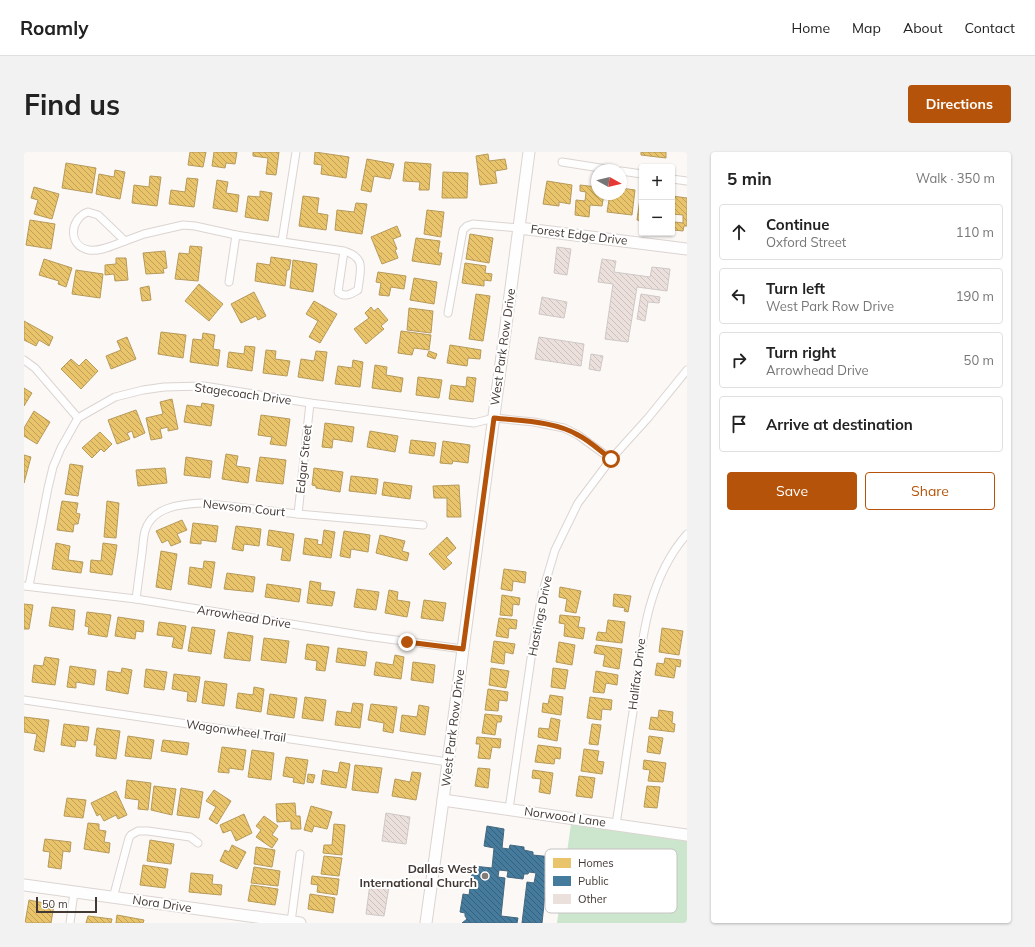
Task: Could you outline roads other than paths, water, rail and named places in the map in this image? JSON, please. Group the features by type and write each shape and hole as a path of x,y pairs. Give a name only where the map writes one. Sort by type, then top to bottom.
{"main road":[{"name":"West Park Row Drive","path":"426,923 528,152"},
{"name":"Forest Edge Drive","path":"519,228 687,249"},
{"name":"Norwood Lane","path":"443,800 687,835"},
{"name":"Nora Drive","path":"24,885 276,921 296,922"}],"street":[{"path":"282,241 296,152"},
{"path":"562,162 591,167"},
{"path":"627,172 639,174"},
{"path":"675,179 687,181"},
{"path":"125,242 98,215 93,213 88,212 82,214 74,226 74,241 79,246 89,250 97,250 125,242 144,234 183,225 236,235 344,251 357,256 360,261 358,290 349,295 342,295 338,292 344,251"},
{"path":"448,313 463,230 467,226 473,224 519,228"},
{"path":"229,282 236,235"},
{"path":"24,360 35,368 78,418"},
{"name":"Hastings Drive","path":"510,809 533,646 542,594 555,550 578,503 611,459 648,418 687,370"},
{"name":"Stagecoach Drive","path":"27,586 53,467 60,448 78,418 115,396 164,387 204,386 310,403 474,423 494,418 534,422 564,428 578,435 611,459"},
{"name":"Edgar Street","path":"298,514 310,403"},
{"name":"Newsom Court","path":"136,600 145,532 150,521 159,512 181,505 202,503 298,514 423,525"},
{"name":"Halifax Drive","path":"616,824 644,626 658,580 678,544 687,534"},
{"name":"Arrowhead Drive","path":"27,586 136,600 366,636 463,649"},
{"name":"Wagonwheel Trail","path":"24,700 448,762"},
{"path":"113,898 131,835 138,831 148,831 190,837 198,843"},
{"path":"296,922 300,854"},
{"path":"70,923 74,892"}],"place":[{"name":"Dallas West International Church","path":"485,876"}]}
